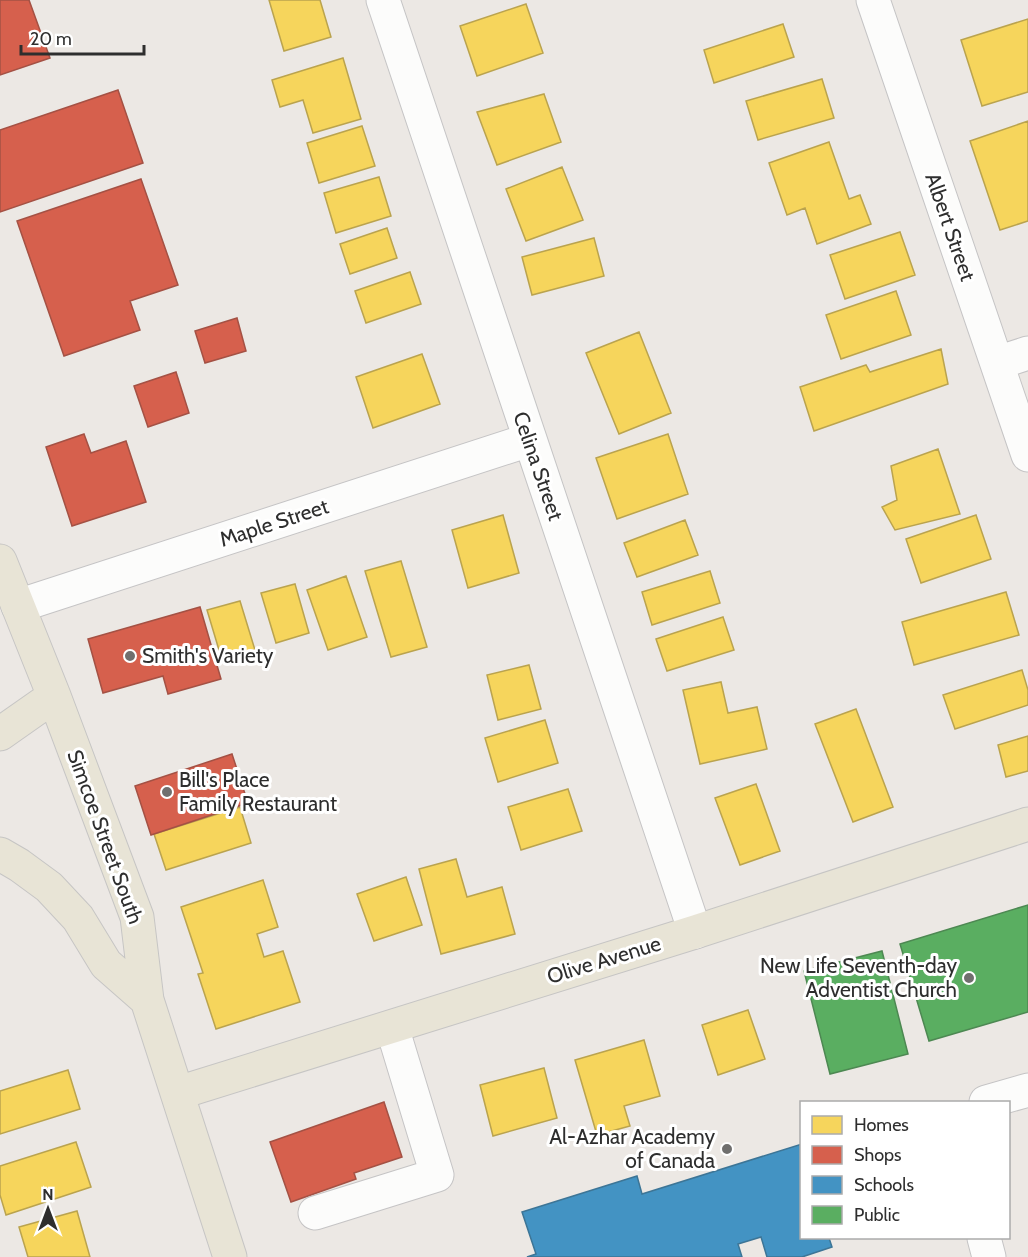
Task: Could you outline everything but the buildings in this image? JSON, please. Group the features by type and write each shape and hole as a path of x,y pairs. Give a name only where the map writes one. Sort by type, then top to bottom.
{"main road":[{"name":"Simcoe Street South","path":"0,561 137,916 147,1000 230,1257"},
{"path":"0,734 54,696"},
{"name":"Olive Avenue","path":"178,1093 695,932 1028,824"},
{"path":"0,854 49,887 78,918 106,963 147,1000"}],"street":[{"name":"Celina Street","path":"383,0 695,932"},
{"name":"Albert Street","path":"876,1 1028,455"},
{"path":"997,363 1028,353"},
{"name":"Maple Street","path":"18,606 529,440"},
{"path":"315,1213 437,1175 392,1027"},
{"path":"990,1101 1028,1090"},
{"path":"984,1239 989,1257"}],"place":[{"name":"Smith's Variety","path":"130,656"},
{"name":"Bill's Place Family Restaurant","path":"167,792"},
{"name":"New Life Seventh-day Adventist Church","path":"969,978"},
{"name":"Al-Azhar Academy of Canada","path":"727,1149"}]}
